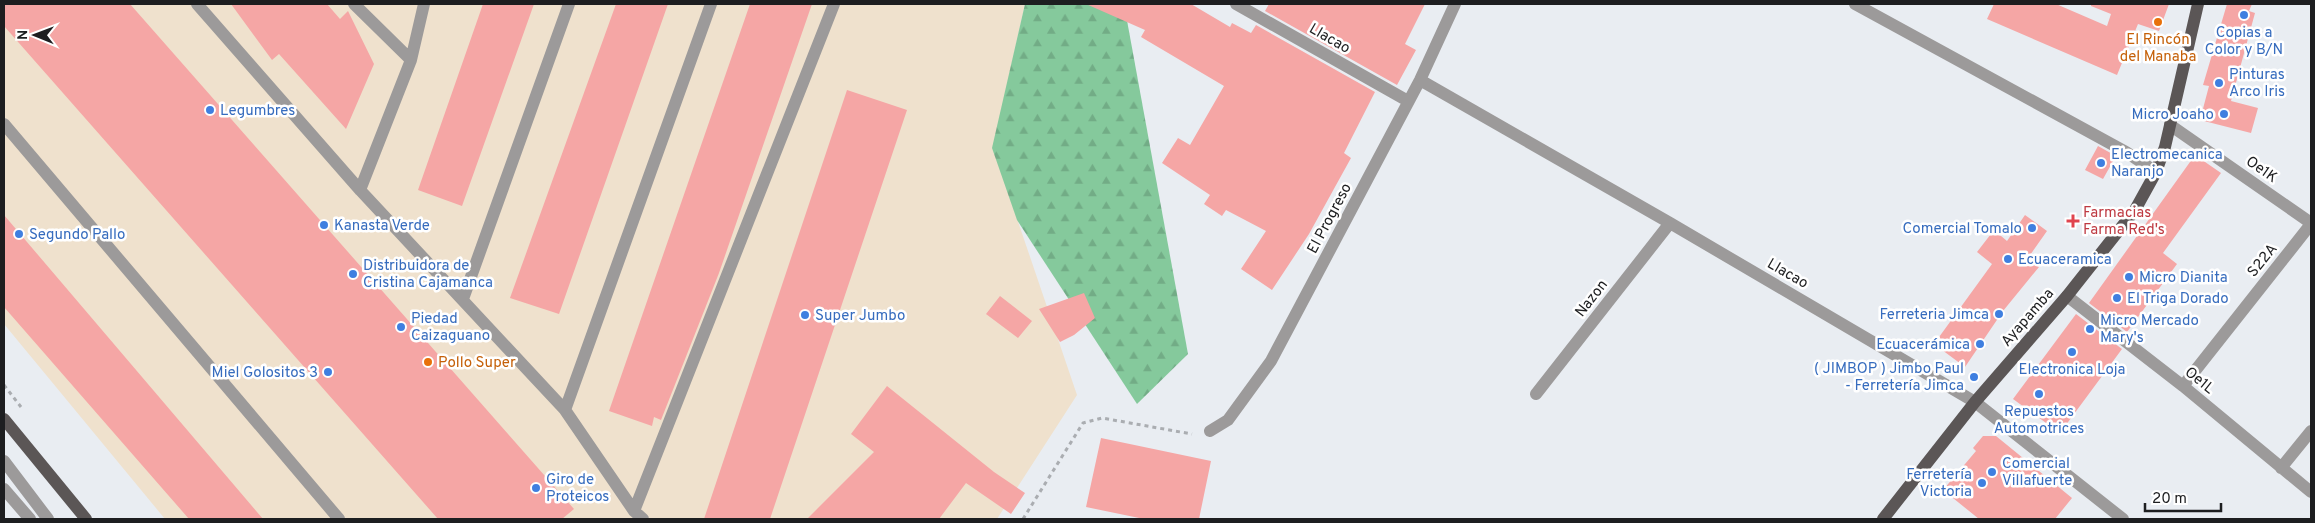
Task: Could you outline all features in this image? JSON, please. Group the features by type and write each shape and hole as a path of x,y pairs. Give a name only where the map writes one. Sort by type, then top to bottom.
{"main road":[{"name":"Ayapamba","path":"1887,518 1975,402 2066,296 2135,210 2156,172 2170,125 2198,4"},
{"path":"4,419 86,519"}],"street":[{"path":"196,4 360,190 565,410 638,515"},
{"path":"354,4 411,60"},
{"path":"360,190 411,60 424,4"},
{"path":"463,299 569,4"},
{"path":"565,410 711,4"},
{"path":"638,515 834,4"},
{"name":"Llacao","path":"1236,4 1408,101"},
{"name":"El Progreso","path":"1210,431 1228,420 1271,361 1420,80 1455,4"},
{"path":"1855,4 2126,152 2156,172"},
{"name":"Llacao","path":"1420,80 1670,223 1975,402 2123,519"},
{"path":"4,124 340,519"},
{"name":"Oe1K","path":"2170,125 2311,224"},
{"name":"Nazon","path":"1536,394 1670,223"},
{"name":"S22A","path":"2183,386 2311,224"},
{"name":"Oe1L","path":"2066,296 2183,386 2311,492"},
{"path":"2281,468 2311,430"},
{"path":"4,461 48,519"},
{"path":"4,489 30,519"}],"path":[{"path":"1024,519 1083,423 1102,418 1190,434 1210,431"}],"shaded area":[{"path":"4,4 1025,4 993,148 1077,395 997,519 165,519 4,324"}],"green space":[{"path":"1025,4 1124,4 1188,354 1137,404 1017,220 992,148"}],"building":[{"path":"4,4 130,4 574,509 562,519 438,519 4,26"},
{"path":"231,4 327,4 340,19 348,11 374,64 346,129 279,54 272,60"},
{"path":"483,4 534,4 462,206 418,190"},
{"path":"616,4 668,4 559,314 510,298"},
{"path":"750,4 812,4 719,273 661,420 654,417 652,426 609,411"},
{"path":"1086,4 1191,4 1230,27 1232,23 1251,33 1256,25 1375,92 1344,153 1351,158 1309,234 1272,290 1241,269 1266,231 1226,210 1222,216 1204,204 1210,195 1162,163 1178,138 1190,145 1224,86 1141,37 1145,30"},
{"path":"1269,4 1425,4 1405,44 1416,50 1397,85 1265,11"},
{"path":"1994,4 2056,4 2107,26 2111,14 2091,6 2091,4 2169,4 2159,31 2138,24 2117,75 1987,19"},
{"path":"2227,4 2252,4 2249,11 2255,13 2231,101 2258,108 2251,133 2200,120 2209,86 2203,85"},
{"name":"Super Jumbo","path":"847,90 907,110 770,519 704,519"},
{"name":"Electromecanica Naranjo","path":"2098,146 2116,156 2103,179 2085,170"},
{"path":"2195,155 2221,173 2163,253 2177,264 2127,332 2089,303"},
{"path":"4,215 263,519 189,519 4,307"},
{"path":"2025,215 2047,231 2028,258 2039,267 2003,311 1965,367 1934,344 1992,264 1977,252 1994,230 2007,241"},
{"path":"1084,293 1095,318 1074,335 1060,342 1039,309"},
{"path":"1000,296 1032,321 1018,338 986,314"},
{"path":"2076,314 2122,349 2060,433 2013,399"},
{"path":"887,386 994,472 1025,493 1011,514 966,483 939,519 807,519 874,452 851,434"},
{"path":"1983,436 1996,436 2072,498 2055,519 1979,519 1943,490 1976,451 1973,448"},
{"path":"1101,438 1211,461 1199,519 1144,519 1086,507"}],"place":[{"name":"Copias a Color y B/N","path":"2244,15"},
{"name":"El Rincón del Manaba","path":"2158,22"},
{"name":"Pinturas Arco Iris","path":"2219,83"},
{"name":"Legumbres","path":"210,110"},
{"name":"Micro Joaho","path":"2224,114"},
{"name":"Electromecanica Naranjo","path":"2101,163"},
{"name":"Farmacias Farma Red's","path":"2073,221"},
{"name":"Kanasta Verde","path":"324,225"},
{"name":"Comercial Tomalo","path":"2032,228"},
{"name":"Segundo Pallo","path":"19,234"},
{"name":"Ecuaceramica","path":"2008,259"},
{"name":"Distribuidora de Cristina Cajamanca","path":"353,274"},
{"name":"Micro Dianita","path":"2129,277"},
{"name":"El Triga Dorado","path":"2117,298"},
{"name":"Ferreteria Jimca","path":"1999,314"},
{"name":"Super Jumbo","path":"805,315"},
{"name":"Piedad Caizaguano","path":"401,327"},
{"name":"Micro Mercado Mary's","path":"2090,329"},
{"name":"Ecuacerámica","path":"1980,344"},
{"name":"Electronica Loja","path":"2072,352"},
{"name":"Pollo Super","path":"428,362"},
{"name":"Miel Golositos 3","path":"328,372"},
{"name":"( JIMBOP ) Jimbo Paul - Ferretería Jimca","path":"1974,377"},
{"name":"Repuestos Automotrices","path":"2039,394"},
{"name":"Comercial Villafuerte","path":"1992,472"},
{"name":"Ferretería Victoria","path":"1982,483"},
{"name":"Giro de Proteicos","path":"536,488"}]}
